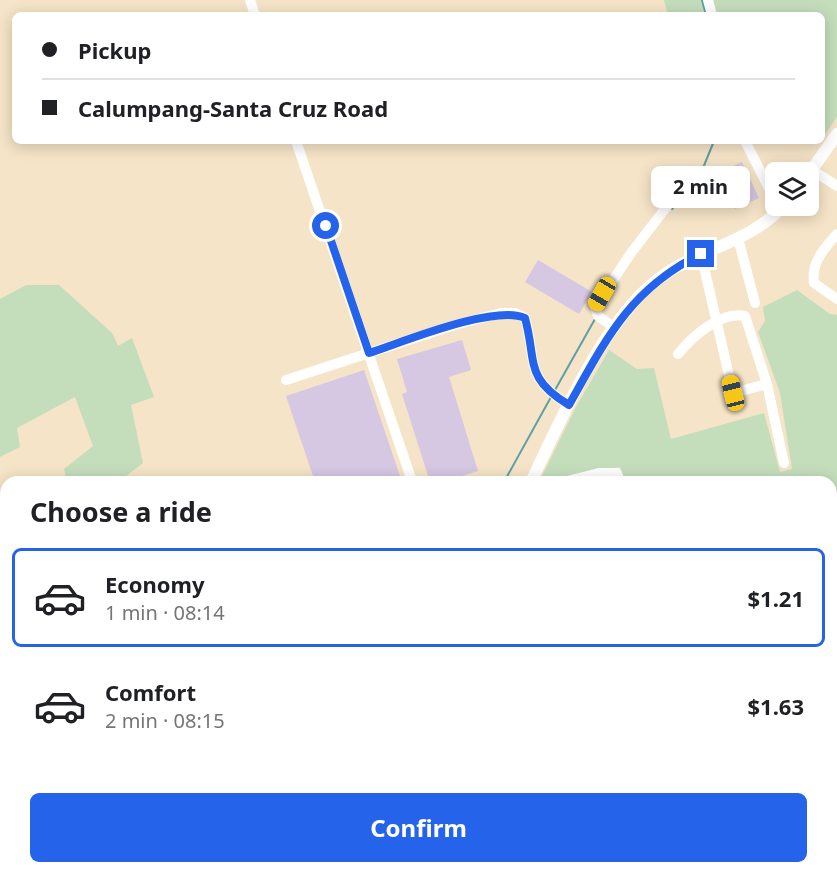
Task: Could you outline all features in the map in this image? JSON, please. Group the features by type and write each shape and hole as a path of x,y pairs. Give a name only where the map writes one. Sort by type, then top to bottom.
{"main road":[{"path":"818,162 837,134"},
{"path":"534,476 569,405 615,328 656,280 701,254 756,228 769,216"}],"street":[{"path":"297,144 410,476"},
{"path":"747,144 765,179"},
{"path":"819,176 837,186"},
{"path":"615,328 597,314 595,307 631,253 688,179"},
{"path":"837,234 817,259 812,272 814,283 837,299"},
{"path":"738,238 755,303"},
{"path":"701,254 733,393 767,384"},
{"path":"286,380 458,324 501,313 514,313 525,318 533,370 553,395 569,405"},
{"path":"678,354 693,336 716,323 740,315 745,316 767,384 784,463"},
{"path":"587,476 599,473 617,473 618,476"}],"green space":[{"path":"664,0 837,0 837,117 825,135 825,12 667,12"},
{"path":"26,285 59,285 113,334 118,346 132,338 154,397 131,405 143,463 126,476 66,476 64,469 93,446 75,397 17,428 20,447 0,457 0,299"},
{"path":"797,290 830,314 837,315 837,476 623,476 620,467 565,476 542,476 576,407 609,350 637,369 654,368 671,439 764,413 780,472 792,469 780,393 758,332 765,321 763,307"}],"building":[{"path":"742,162 759,198 735,209 718,173"},
{"path":"538,260 592,292 579,314 525,282"},
{"path":"462,340 471,370 449,377 478,471 462,476 428,476 402,394 407,392 397,359"},
{"path":"364,370 400,476 313,476 286,396"}],"waterway":[{"path":"702,0 705,12"},
{"path":"672,209 701,173 713,144"},
{"path":"601,309 607,298"},
{"path":"555,390 595,319"},
{"path":"507,476 551,397"}],"route":[{"path":"326,226 369,353 458,324 501,313 514,313 525,318 533,370 546,390 569,405 590,366 615,328 643,293 656,280 701,254"}]}
